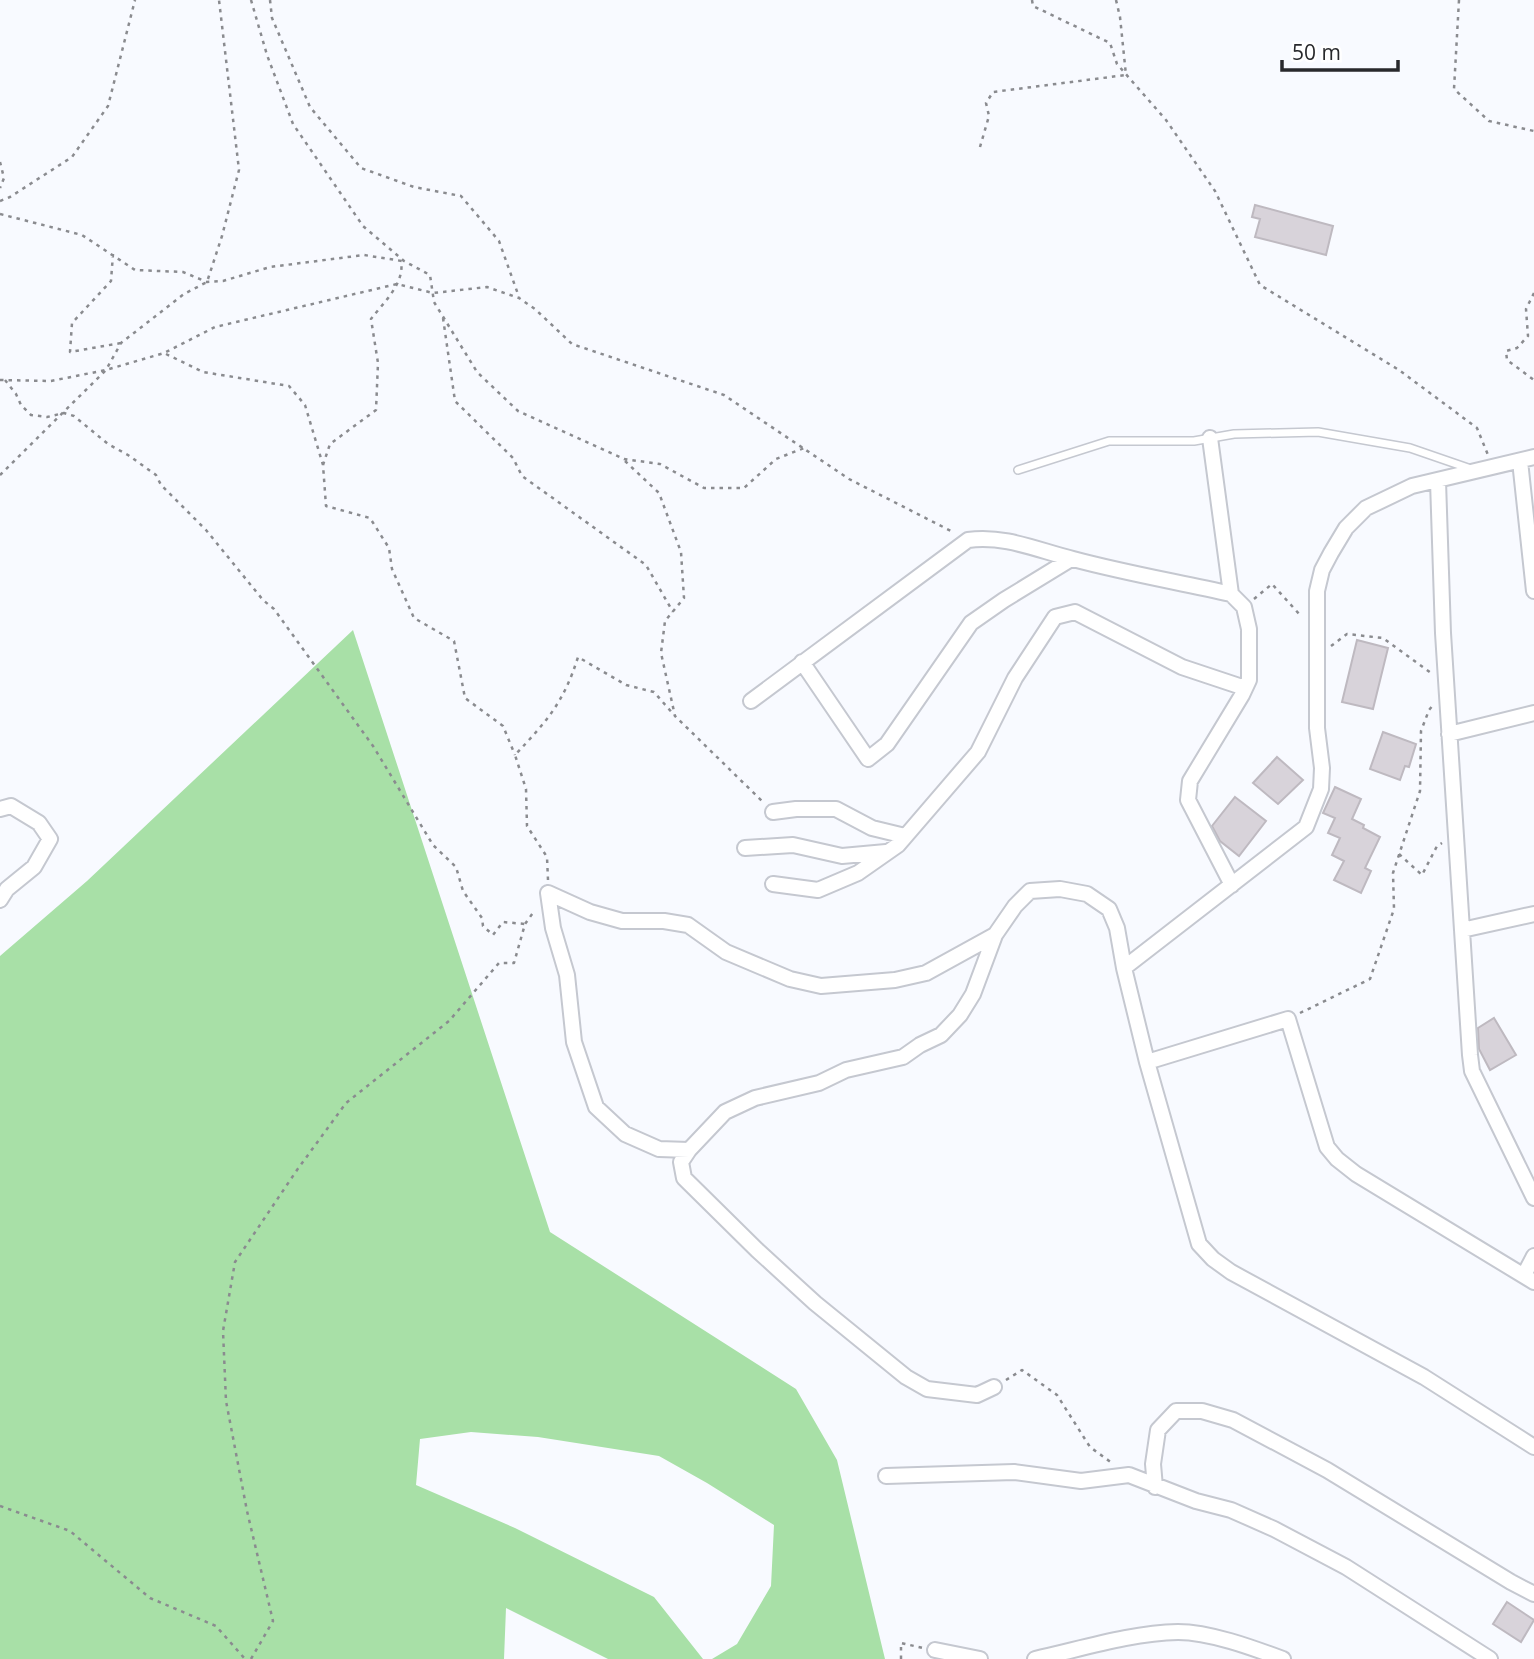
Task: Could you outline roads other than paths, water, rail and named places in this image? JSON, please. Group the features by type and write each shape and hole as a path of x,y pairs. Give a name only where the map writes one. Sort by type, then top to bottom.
{"street":[{"path":"1210,438 1231,594"},
{"path":"1124,968 1306,827 1321,789 1322,768 1317,728 1317,591 1322,570 1346,528 1366,508 1412,486 1527,459 1534,591"},
{"path":"1438,481 1446,688 1472,1071 1534,1198"},
{"path":"751,701 968,540 1008,540 1071,559 1231,594 1244,607 1249,629 1249,680 1190,781 1188,800 1232,885"},
{"path":"802,662 868,759 887,744 971,623 1071,559"},
{"path":"773,884 818,890 858,873 905,836 978,752 1015,678 1055,617 1075,612 1182,667 1245,688"},
{"path":"1449,734 1534,713"},
{"path":"0,809 11,806 39,823 50,839 34,867 6,889 0,900"},
{"path":"773,812 836,809 872,828 905,836"},
{"path":"745,848 793,845 842,856 887,852"},
{"path":"994,1387 977,1395 927,1389 906,1377 815,1303 757,1250 684,1178 681,1162 725,1112 755,1098 819,1083 846,1070 903,1058 920,1045 941,1035 960,1015 973,994 995,935 1015,906 1030,891 1060,888 1087,894 1109,909 1117,928 1147,1062 1199,1244 1231,1272 1424,1377 1534,1447"},
{"path":"689,1150 659,1149 625,1135 596,1107 574,1042 567,975 552,928 548,893 590,912 621,921 664,921 688,925 726,952 790,979 821,986 895,980 926,973 995,935"},
{"path":"1462,930 1534,914"},
{"path":"1147,1062 1287,1019 1327,1146 1337,1159 1356,1174 1529,1279 1534,1256"},
{"path":"1155,1487 1153,1464 1158,1430 1175,1411 1202,1411 1233,1420 1327,1470 1463,1554 1534,1594"},
{"path":"886,1476 1014,1472 1081,1480 1129,1475 1155,1487 1231,1510 1275,1529 1346,1567 1490,1659"},
{"path":"1035,1659 1180,1632 1239,1642 1283,1659"},
{"path":"935,1650 980,1659"}],"lane":[{"path":"1018,470 1109,440 1194,441 1234,434 1318,432 1410,449 1478,471"}]}
